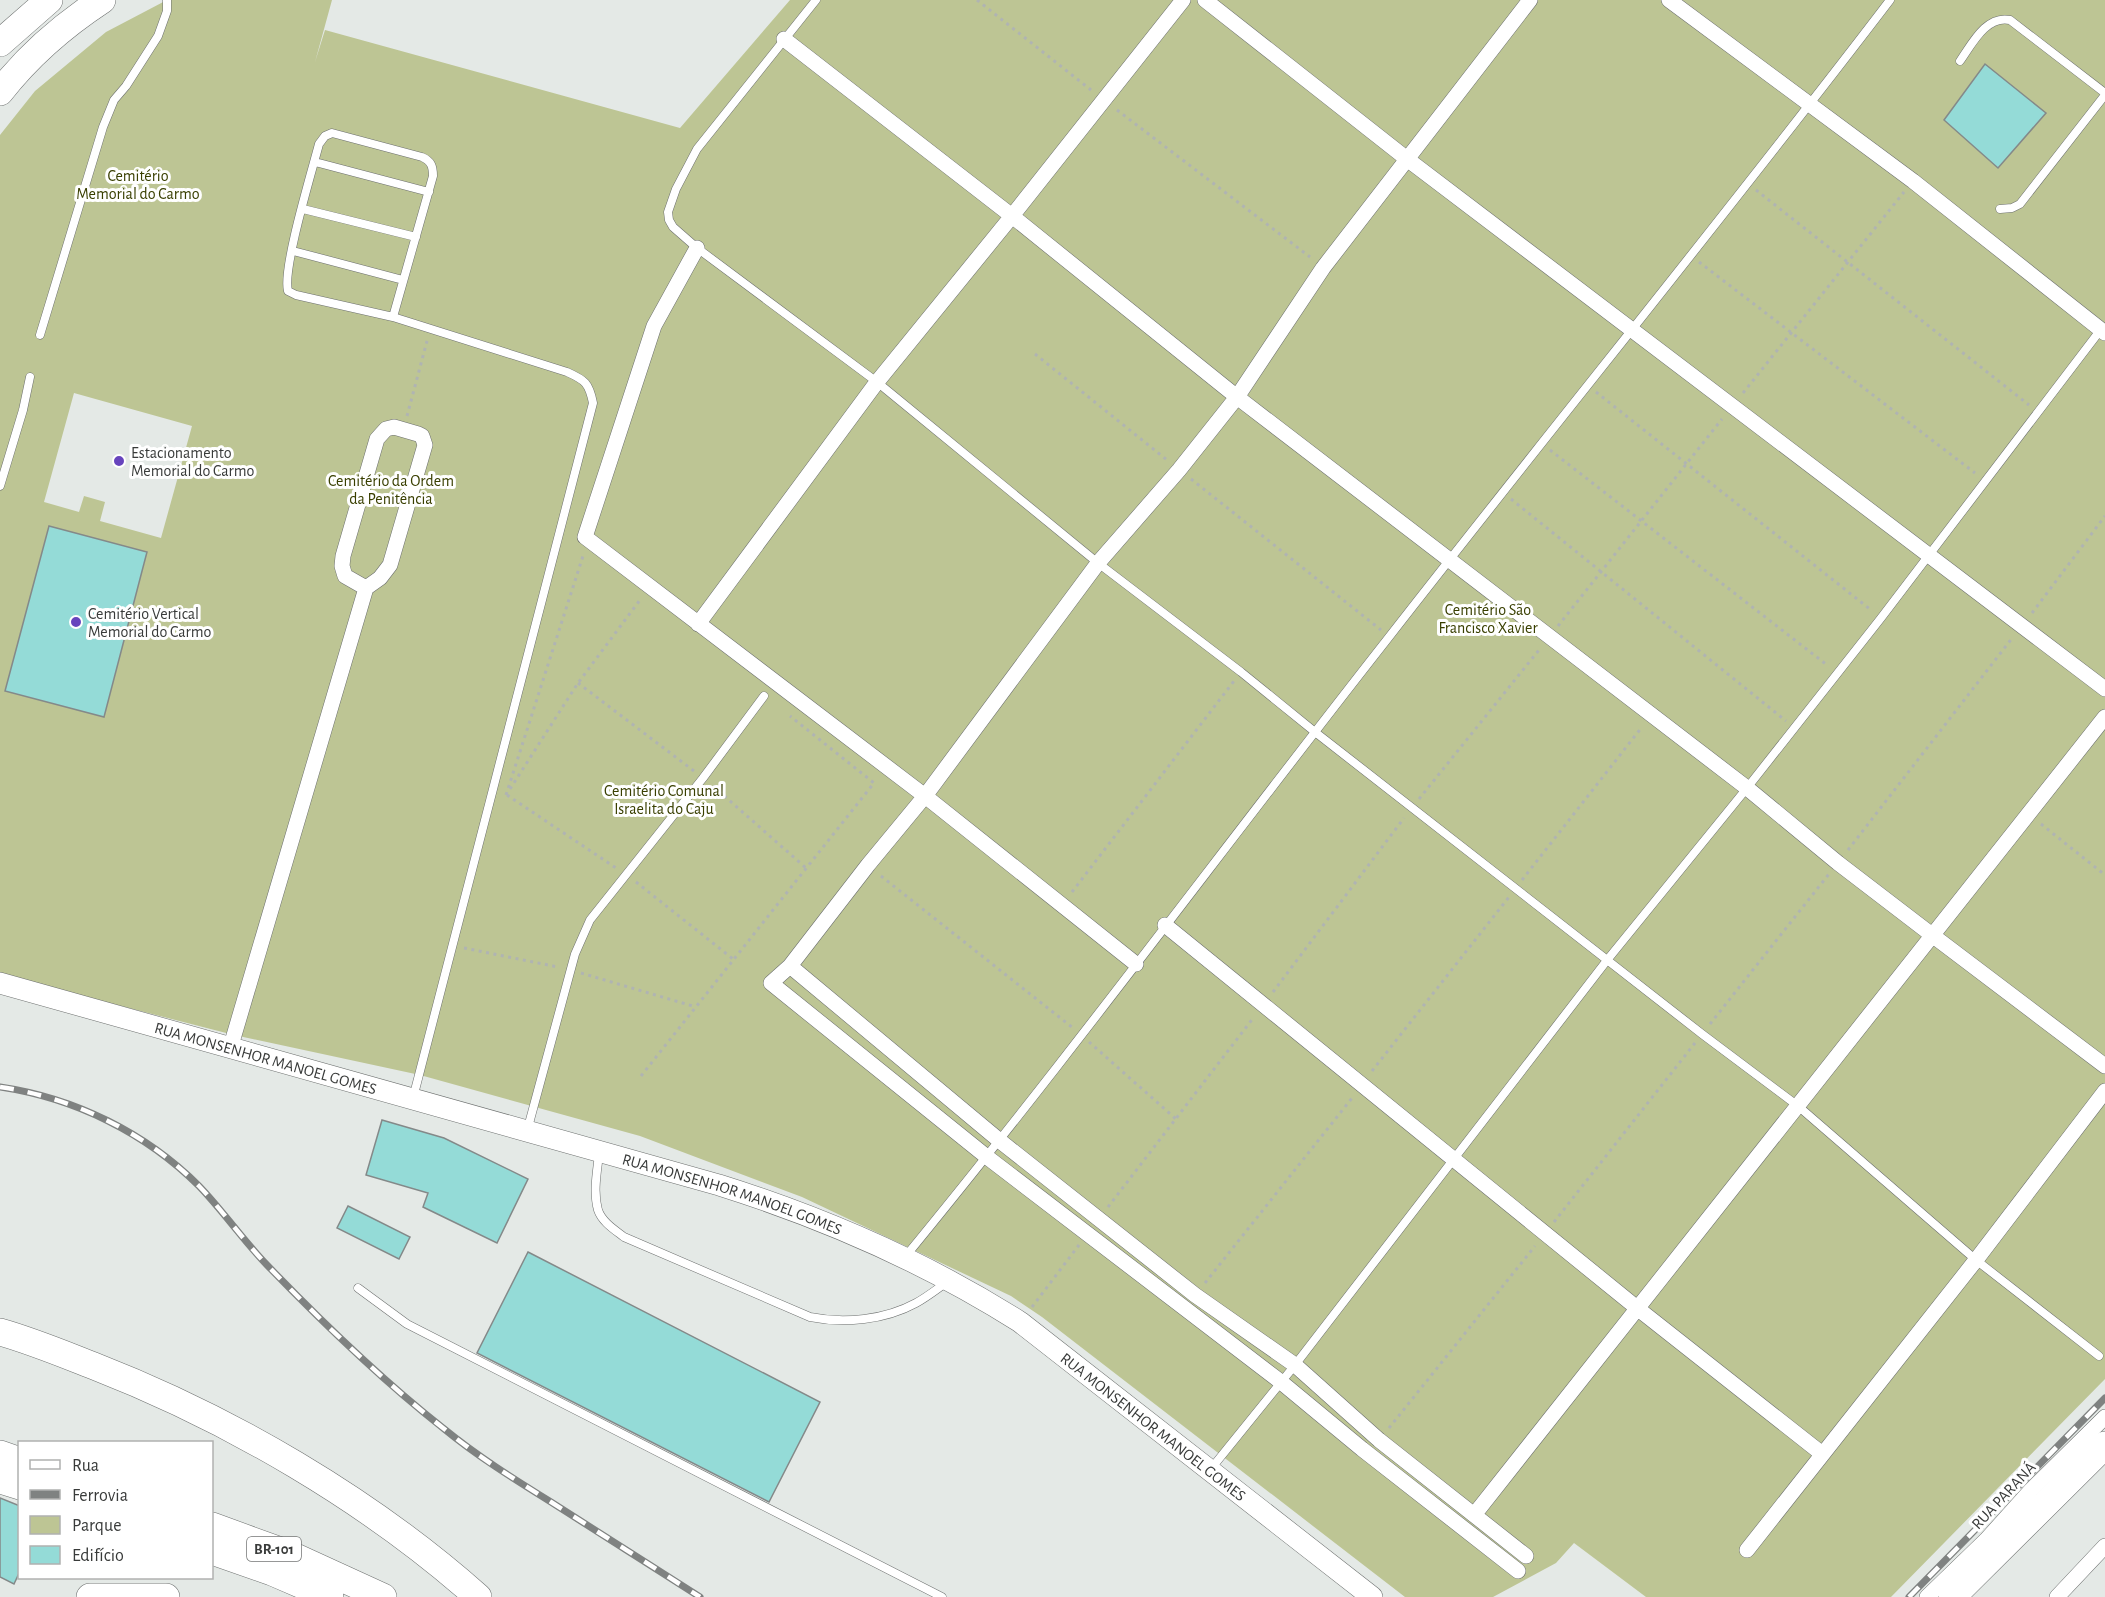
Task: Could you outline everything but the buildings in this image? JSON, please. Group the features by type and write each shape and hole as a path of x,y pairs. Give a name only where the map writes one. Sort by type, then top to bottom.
{"highway":[{"path":"0,29 48,0"},
{"path":"0,43 48,0"},
{"path":"0,92 54,36 102,0"},
{"path":"0,1332 133,1381 250,1438 378,1520 478,1597"},
{"path":"1952,1597 2105,1445"},
{"path":"0,1454 18,1460"},
{"path":"0,1480 18,1485"},
{"name":"BR-101","path":"213,1526 289,1554 383,1597"},
{"name":"BR-101","path":"213,1551 272,1572 330,1597"},
{"path":"90,1597 166,1597"}],"street":[{"path":"698,624 877,382 1183,0"},
{"path":"1205,0 1407,159 2105,689"},
{"path":"1518,1571 1362,1449 1281,1382 987,1157 771,983 790,966 868,865 926,796 1098,563 1179,470 1237,398 1323,268 1530,0"},
{"path":"1669,0 1913,181 2104,329"},
{"path":"784,39 1011,216 1237,398 1747,788 1838,863 2105,1066"},
{"path":"697,248 654,326 585,537 926,796 1136,964"},
{"path":"230,1049 366,588 380,578 390,565 425,445 422,436 404,429 389,427 377,439 343,556 342,566 345,576 366,588"},
{"path":"1474,1515 2105,717"},
{"path":"1165,925 1637,1308 1821,1453"},
{"path":"790,966 1000,1141 1196,1295 1295,1365 1379,1440 1526,1556"},
{"name":"RUA MONSENHOR MANOEL GOMES","path":"0,983 230,1049 413,1098 780,1205 904,1258 976,1294 1020,1322 1372,1597"},
{"path":"1747,1550 1821,1453 1976,1260 2105,1091"},
{"name":"RUA PARANÁ","path":"1927,1597 1986,1540 2031,1490 2105,1417"},
{"path":"2057,1597 2105,1546"}],"lane":[{"path":"40,335 103,127 114,100 126,86 158,36 167,11 167,0"},
{"path":"816,0 697,149 676,189 668,212 673,227 697,248 877,382 1098,563 1241,672 1702,1034 1798,1106 1976,1260 2099,1356"},
{"path":"904,1258 1000,1141 1389,636 1810,105 1890,0"},
{"path":"1960,61 1986,26 2002,18 2010,20 2105,94 2020,204 2012,208 2000,209"},
{"path":"393,317 434,176 433,168 429,160 406,152 332,133 325,136 320,144 286,283 288,291 306,298 393,317 567,372 583,379 590,391 592,403 413,1098"},
{"path":"315,162 429,192"},
{"path":"303,209 416,237"},
{"path":"293,251 403,280"},
{"path":"1209,1470 1295,1365 1608,959 1881,618 2104,329"},
{"path":"0,486 23,410 30,377"},
{"path":"527,1132 571,970 590,920 703,778 764,696"},
{"path":"599,1152 596,1181 598,1211 608,1224 624,1237 810,1317 843,1322 893,1313 916,1303 950,1281"},
{"path":"358,1288 407,1324 942,1597"},
{"path":"1919,1597 2105,1411"}],"path":[{"path":"977,0 1323,268"},
{"path":"1099,1219 1413,807 1913,181"},
{"path":"1747,184 2039,412"},
{"path":"1691,255 1986,481"},
{"path":"404,429 430,329"},
{"path":"1035,354 1389,636"},
{"path":"1587,386 1881,618"},
{"path":"1542,444 1836,672"},
{"path":"1503,492 1794,728"},
{"path":"1379,1440 1546,1233 1838,863 2105,516"},
{"path":"503,805 583,556"},
{"path":"506,794 578,683 640,600"},
{"path":"1062,904 1241,672"},
{"path":"578,683 703,778 806,868"},
{"path":"641,1076 874,783 764,696"},
{"path":"1196,1295 1650,716"},
{"path":"506,794 625,874 733,959"},
{"path":"2028,814 2105,875"},
{"path":"868,865 1081,1035 1176,1119"},
{"path":"462,947 571,970 696,1007"},
{"path":"1020,1322 1088,1233"}],"green space":[{"name":"Cemitério São Francisco Xavier","path":"167,0 332,0 315,62 325,30 680,128 790,0 2105,0 2105,1379 1891,1597 1646,1597 1574,1543 1556,1563 1493,1597 1405,1597 1042,1317 1011,1296 802,1197 640,1136 420,1075 234,1035 0,975 0,135 35,91 106,32","holes":["74,393 192,426 161,538 100,521 105,502 84,496 79,512 44,502","49,527 147,552 104,717 5,691"]}],"railway":[{"path":"0,1087 28,1092 82,1109 133,1134 156,1150 199,1186 258,1255 352,1350 420,1410 496,1467 700,1597"},
{"path":"1909,1597 2105,1398"}],"place":[{"name":"Estacionamento Memorial do Carmo","path":"119,461"},
{"name":"Cemitério Vertical Memorial do Carmo","path":"76,622"}],"park label":[{"name":"Cemitério Memorial do Carmo","path":"138,184"},
{"name":"Cemitério da Ordem da Penitência","path":"391,489"},
{"name":"Cemitério Comunal Israelita do Caju","path":"664,799"}]}
